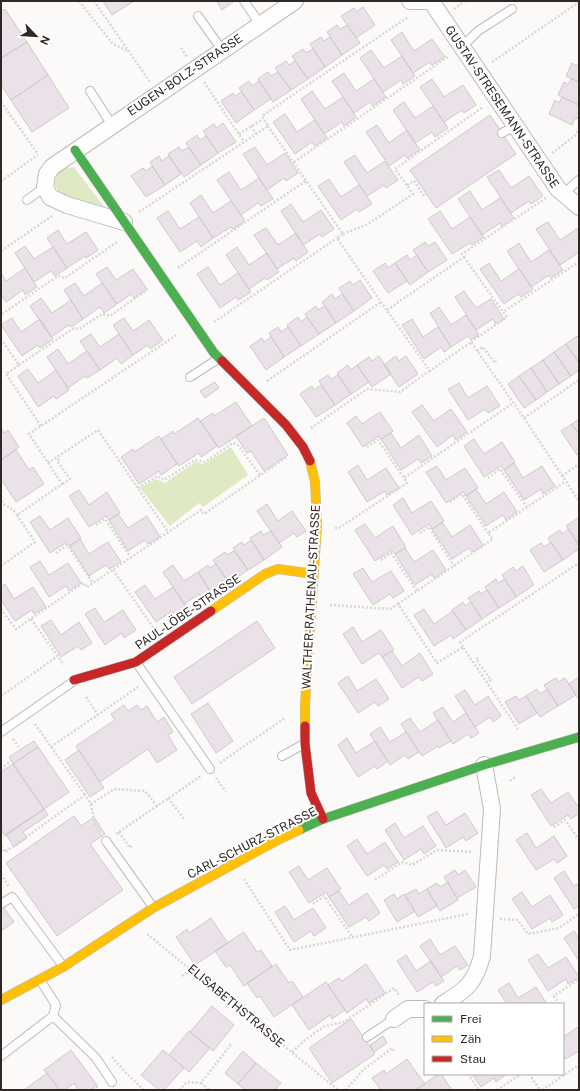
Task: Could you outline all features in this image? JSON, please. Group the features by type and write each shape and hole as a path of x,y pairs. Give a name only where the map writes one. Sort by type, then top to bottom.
{"street":[{"name":"EUGEN-BOLZ-STRASSE","path":"75,150 294,1"},
{"path":"410,1 431,1"},
{"name":"GUSTAV-STRESEMANN-STRASSE","path":"431,1 496,97 509,130 539,161 561,192 579,208"},
{"path":"75,150 52,166 48,174 45,187 50,197 67,205 127,227"},
{"name":"WALTHER-RATHENAU-STRASSE","path":"75,150 196,328 219,359 286,425 310,460 315,482 317,526 306,704 305,744 311,793 323,819"},
{"name":"PAUL-LÖBE-STRASSE","path":"74,680 136,662 163,642 265,574 278,569 314,574"},
{"name":"CARL-SCHURZ-STRASSE","path":"1,1000 63,967 153,908 274,842 323,819 484,765 579,737"},
{"path":"445,1003 461,993 472,982 479,969 482,956 492,809 484,765"},
{"path":"394,1019 408,1009 424,1009"}],"lane":[{"path":"244,1 260,24"},
{"path":"462,47 478,31 512,8"},
{"path":"198,16 222,50"},
{"path":"90,92 112,125"},
{"path":"561,192 579,180"},
{"path":"26,200 45,187"},
{"path":"190,377 219,359"},
{"path":"136,662 212,771"},
{"path":"1,732 74,680"},
{"path":"282,756 305,744"},
{"path":"106,841 153,908"},
{"path":"1,904 12,897 63,967"},
{"path":"1,1056 53,1016 56,1005 40,979"},
{"path":"53,1016 96,1058 112,1082"},
{"path":"367,1037 394,1019"}],"path":[{"path":"79,1 113,44 129,51"},
{"path":"94,1 158,94"},
{"path":"239,134 263,118 262,116 431,1"},
{"path":"478,70 579,2"},
{"path":"294,162 462,47"},
{"path":"181,48 244,142"},
{"path":"62,484 29,434 343,234 368,224 413,194 395,169 496,97"},
{"path":"1,102 38,154 52,166"},
{"path":"263,118 343,234"},
{"path":"251,126 256,134"},
{"path":"1,314 58,276 65,278 127,227 268,126"},
{"path":"539,161 576,135 579,128"},
{"path":"1,181 38,154"},
{"path":"407,185 414,181 424,196 426,194"},
{"path":"296,438 367,389 400,392 507,317 462,254 561,192"},
{"path":"1,250 67,205"},
{"path":"337,238 430,371"},
{"path":"387,310 464,257"},
{"path":"503,312 579,262"},
{"path":"254,394 270,378 381,302"},
{"path":"1,339 19,365 6,374 41,426"},
{"path":"471,342 579,501"},
{"path":"477,351 483,347 495,362 496,361"},
{"path":"524,418 579,380"},
{"path":"404,478 513,403"},
{"path":"48,463 98,430 168,532"},
{"path":"317,526 339,528 407,483 378,440 367,447"},
{"path":"138,488 157,476 164,480 195,460 205,462 232,443 238,445 260,475"},
{"path":"1,610 16,629 83,582 87,587 201,510 204,514 302,447"},
{"path":"17,515 70,479 57,461 59,459"},
{"path":"562,476 579,464"},
{"path":"488,478 500,469 527,508"},
{"path":"488,533 565,482"},
{"path":"312,604 390,608 493,539 462,494 450,502"},
{"path":"1,500 3,503 13,508 35,542 1,566"},
{"path":"96,525 105,519 131,558"},
{"path":"420,533 429,527 454,566"},
{"path":"56,553 67,545 93,583"},
{"path":"381,560 390,553 417,591"},
{"path":"518,729 460,642 579,563"},
{"path":"113,570 163,642"},
{"path":"398,604 437,663 463,647"},
{"path":"31,619 55,652"},
{"path":"1,696 58,656"},
{"path":"478,658 476,659 491,680 487,682"},
{"path":"52,747 148,680"},
{"path":"28,713 91,804 95,824 106,841"},
{"path":"1,769 11,761"},
{"path":"212,771 226,792"},
{"path":"91,804 114,789 145,791 157,806"},
{"path":"1,846 5,852 85,796"},
{"path":"168,798 185,820"},
{"path":"554,827 565,820 579,840"},
{"path":"119,832 130,848 132,846"},
{"path":"375,880 402,862 412,865 437,850 489,853"},
{"path":"234,863 290,950 475,913 485,917 518,920 528,934 559,928 579,914"},
{"path":"313,904 324,896 354,938"},
{"name":"ELISABETHSTRASSE","path":"136,920 145,932 338,1090"},
{"path":"182,976 191,969"},
{"path":"557,1001 554,996 579,979"},
{"path":"292,1053 306,1039 325,1026 344,1022 394,988 400,997"},
{"path":"201,1083 232,1043"},
{"path":"346,1090 363,1070 392,1048 395,1052"},
{"path":"110,1055 144,1090"},
{"path":"564,1075 579,1065"},
{"path":"469,1075 479,1090"},
{"path":"498,1090 520,1075"},
{"path":"529,1075 541,1090 564,1075"},
{"path":"179,1090 186,1082 201,1083 210,1090"},
{"path":"93,1090 98,1086"}],"green space":[{"path":"74,167 105,208 61,195 54,184 58,173 63,169"},
{"path":"231,447 248,475 203,507 199,503 170,526 140,488 156,479 165,483 195,462 204,464"}],"building":[{"path":"103,1 134,1 112,15"},
{"path":"217,2 233,2 222,10"},
{"path":"363,7 375,25 356,38 341,16 354,8 356,12"},
{"path":"5,9 27,42 1,58 1,11"},
{"path":"337,25 340,29 347,25 360,43 342,55 327,32"},
{"path":"402,32 414,51 432,39 445,57 432,65 430,62 413,73 391,40"},
{"path":"321,37 324,41 330,37 342,55 325,67 310,44"},
{"path":"27,42 48,75 11,100 1,85 1,58"},
{"path":"303,49 306,53 313,49 325,67 308,79 292,56"},
{"path":"371,50 384,68 402,56 415,76 403,84 401,80 383,92 360,58"},
{"path":"286,61 289,65 295,61 308,79 291,90 275,68"},
{"path":"579,62 579,82 566,76 572,63 577,66"},
{"path":"268,72 271,76 278,72 291,90 273,102 258,79"},
{"path":"344,73 356,91 374,79 386,97 373,106 370,102 354,113 332,81"},
{"path":"48,75 69,108 32,132 11,100"},
{"path":"432,79 444,97 463,85 476,105 464,113 462,110 444,122 420,87"},
{"path":"571,79 579,82 579,105 558,95 564,82 568,84"},
{"path":"249,81 252,86 259,81 271,99 254,110 239,88"},
{"path":"312,91 325,109 343,97 356,117 344,126 342,122 324,134 301,99"},
{"path":"242,92 254,110 236,123 221,101 233,93 235,96"},
{"path":"562,97 579,105 579,116 577,119 575,118 572,125 549,114 555,100 559,103"},
{"path":"404,102 415,118 433,106 448,128 435,137 432,132 415,143 393,110"},
{"path":"285,114 297,132 315,120 327,138 315,146 312,142 295,154 273,122"},
{"path":"490,115 516,154 436,208 410,170"},
{"path":"223,123 236,142 218,153 203,131 214,124 216,128"},
{"path":"377,125 389,143 407,130 420,150 407,158 405,155 389,166 366,132"},
{"path":"197,135 200,140 206,136 218,153 201,165 186,143"},
{"path":"179,147 182,151 189,147 201,165 184,177 168,154"},
{"path":"255,147 267,165 285,153 298,173 286,181 284,178 267,190 243,154"},
{"path":"355,155 367,173 385,161 398,180 386,188 384,185 367,196 344,162"},
{"path":"159,156 162,161 169,156 181,174 165,185 150,162"},
{"path":"152,166 165,185 146,197 131,176 143,168 146,171"},
{"path":"499,170 511,188 529,176 543,196 531,204 529,201 511,213 487,177"},
{"path":"229,172 241,190 259,178 273,199 261,206 258,203 241,215 217,180"},
{"path":"329,179 341,197 359,185 372,204 359,212 357,209 341,220 318,186"},
{"path":"470,191 482,210 500,198 514,218 502,226 500,223 482,235 458,199"},
{"path":"201,195 213,213 231,201 245,221 233,229 231,227 213,238 190,203"},
{"path":"291,204 303,222 321,210 334,229 322,237 320,234 303,245 281,211"},
{"path":"168,211 180,229 199,217 213,238 201,247 197,241 180,252 157,218"},
{"path":"440,211 452,229 470,217 484,237 472,245 470,243 452,254 428,219"},
{"path":"548,222 560,240 578,228 579,255 578,253 560,265 536,229"},
{"path":"266,228 278,245 296,233 308,252 296,261 294,258 277,269 254,235"},
{"path":"58,230 67,244 86,232 98,250 86,258 85,256 67,268 47,238"},
{"path":"425,242 428,246 435,242 447,260 428,272 413,250"},
{"path":"519,243 531,262 549,250 563,270 551,278 549,275 531,287 507,251"},
{"path":"25,246 34,259 53,247 67,268 55,276 51,271 34,282 15,253"},
{"path":"237,247 249,265 267,253 279,272 267,280 265,278 249,289 226,255"},
{"path":"407,255 410,260 417,255 428,272 410,285 395,263"},
{"path":"385,263 388,268 395,263 407,281 388,293 373,271"},
{"path":"489,263 501,281 519,269 533,289 521,297 518,294 504,304 480,269"},
{"path":"107,267 116,280 133,269 147,289 134,298 131,294 117,304 96,274"},
{"path":"208,267 220,285 238,273 251,292 238,300 236,297 220,308 197,274"},
{"path":"25,268 37,287 25,295 23,290 6,302 1,295 1,273 6,281"},
{"path":"360,280 372,298 354,311 339,288 350,281 353,285"},
{"path":"75,283 84,296 102,283 117,304 104,313 100,307 83,319 64,290"},
{"path":"464,291 476,308 491,299 504,319 496,324 493,319 476,330 455,297"},
{"path":"332,294 335,299 342,294 354,311 336,323 322,302"},
{"path":"41,298 52,313 71,300 83,319 71,327 69,325 51,337 30,306"},
{"path":"316,306 318,310 325,306 336,323 319,334 305,314"},
{"path":"439,307 451,325 466,315 479,335 471,340 468,336 451,347 430,313"},
{"path":"298,317 301,322 307,317 319,334 301,346 287,325"},
{"path":"12,318 21,332 40,319 53,339 40,348 38,345 22,356 1,325"},
{"path":"124,318 133,331 149,320 163,340 150,349 148,345 133,355 113,325"},
{"path":"412,319 423,337 438,327 451,347 444,352 441,347 424,359 402,325"},
{"path":"278,327 281,332 288,327 301,346 284,357 269,333"},
{"path":"91,334 100,347 119,334 133,355 121,364 117,358 100,370 80,341"},
{"path":"577,336 579,338 579,363 566,344"},
{"path":"271,337 284,357 266,370 250,346 262,338 264,342"},
{"path":"566,344 579,363 579,370 571,376 554,352"},
{"path":"58,349 68,364 87,351 100,370 87,378 85,376 68,388 47,357"},
{"path":"554,352 571,376 559,384 543,360"},
{"path":"379,356 391,374 372,387 357,365 369,357 372,361"},
{"path":"396,356 399,361 406,356 418,374 399,387 384,365"},
{"path":"543,360 559,384 547,392 531,368"},
{"path":"348,365 351,370 357,365 369,382 351,394 337,373"},
{"path":"531,368 547,392 536,400 519,376"},
{"path":"28,369 38,383 56,370 69,390 56,399 54,396 38,407 18,376"},
{"path":"328,375 331,379 338,375 351,394 335,405 319,381"},
{"path":"519,376 536,400 524,408 508,384"},
{"path":"215,382 219,388 205,398 200,391"},
{"path":"459,383 468,398 487,386 500,406 488,413 485,409 468,420 448,389"},
{"path":"321,385 335,405 316,417 300,394 312,386 314,390"},
{"path":"236,402 252,426 219,448 200,421 213,413 214,416"},
{"path":"422,405 434,421 451,409 467,432 456,440 453,435 437,447 412,412"},
{"path":"380,412 393,431 381,439 379,436 363,447 347,423 356,416 362,424"},
{"path":"198,418 217,446 201,457 199,453 179,466 161,439 173,431 174,434"},
{"path":"264,418 288,455 264,471 251,451 247,453 236,436"},
{"path":"579,419 579,434 572,424"},
{"path":"572,424 579,434 579,453 577,455 561,431"},
{"path":"1,428 4,433 8,430 19,447 1,460"},
{"path":"391,433 401,448 419,435 432,456 421,463 418,459 401,470 381,439"},
{"path":"159,436 177,464 161,475 159,471 139,484 121,457 133,449 134,452"},
{"path":"474,439 484,454 502,442 515,462 504,470 501,466 484,477 464,446"},
{"path":"16,450 29,470 33,467 44,484 16,502 3,482 1,483 1,460"},
{"path":"514,463 523,478 542,466 555,486 543,494 541,489 524,500 504,470"},
{"path":"358,465 367,480 386,468 399,488 387,495 385,491 367,502 348,472"},
{"path":"437,466 446,480 465,468 478,488 466,496 463,492 446,503 426,472"},
{"path":"476,489 486,504 504,492 517,512 506,520 503,515 486,526 466,496"},
{"path":"79,490 89,505 107,492 120,513 109,520 106,516 89,527 69,496"},
{"path":"403,498 412,513 431,501 444,521 432,529 429,524 412,535 393,505"},
{"path":"267,504 278,521 292,511 306,531 297,537 294,533 279,543 257,511"},
{"path":"118,514 128,528 147,516 160,537 148,544 145,540 128,551 109,520"},
{"path":"40,516 50,530 68,518 81,538 70,546 67,542 50,553 30,522"},
{"path":"578,518 579,520 579,545 566,526"},
{"path":"442,522 452,537 470,525 483,545 472,552 469,548 452,559 432,529"},
{"path":"365,524 375,538 393,526 406,547 395,554 392,550 375,561 355,530"},
{"path":"569,529 579,545 579,549 563,560 548,538 560,530 562,534"},
{"path":"261,531 263,535 271,531 282,547 264,560 250,538"},
{"path":"80,539 89,554 108,542 121,562 109,569 106,565 89,576 70,546"},
{"path":"251,540 264,560 248,570 233,548 242,542 244,545"},
{"path":"551,542 563,560 544,572 530,550 541,543 544,547"},
{"path":"405,548 414,562 433,550 446,570 434,578 432,574 415,585 395,554"},
{"path":"234,551 248,570 229,583 213,560 225,552 227,555"},
{"path":"40,561 49,575 68,563 81,583 69,591 66,586 49,597 30,567"},
{"path":"216,564 229,583 212,594 198,572 208,565 210,568"},
{"path":"173,565 184,581 198,572 211,592 202,598 199,594 184,604 163,572"},
{"path":"523,566 534,585 516,597 502,575 513,567 516,571"},
{"path":"363,568 372,582 391,571 404,591 393,598 390,594 373,605 353,574"},
{"path":"496,579 498,583 505,579 516,597 499,608 485,587"},
{"path":"5,584 14,599 33,587 46,607 34,614 32,610 15,621 1,600 1,587"},
{"path":"145,585 155,599 173,587 187,607 175,615 172,611 156,622 135,592"},
{"path":"487,590 499,608 482,619 468,598 479,591 481,594"},
{"path":"463,602 465,606 471,602 482,619 466,630 452,610"},
{"path":"95,608 104,622 123,610 136,630 124,638 122,633 105,645 85,614"},
{"path":"424,609 434,624 453,611 466,630 453,639 451,635 434,646 414,615"},
{"path":"51,620 61,635 79,622 92,643 81,650 78,646 61,657 41,626"},
{"path":"257,621 275,648 192,704 174,677"},
{"path":"353,627 362,642 381,630 394,650 382,657 379,653 362,664 343,634"},
{"path":"392,651 402,666 420,653 433,674 422,681 419,677 402,688 382,657"},
{"path":"348,676 357,691 376,679 389,699 378,706 375,702 358,713 338,683"},
{"path":"579,677 579,700 569,684"},
{"path":"556,678 558,682 565,678 576,695 558,706 544,685"},
{"path":"537,689 540,694 547,689 558,706 540,717 526,696"},
{"path":"465,690 475,705 488,696 501,716 493,722 490,717 475,727 455,696"},
{"path":"516,696 519,700 526,696 537,713 519,724 505,702"},
{"path":"208,703 233,741 216,753 191,714"},
{"path":"124,705 128,711 137,705 141,710 147,706 157,722 164,717 173,732 168,735 177,750 157,763 148,749 100,782 76,746 115,720 111,714"},
{"path":"443,707 453,722 466,713 479,733 471,738 468,734 453,744 433,713"},
{"path":"410,718 420,732 438,720 451,741 439,748 438,746 422,756 401,724"},
{"path":"380,727 390,742 406,732 419,752 408,759 405,755 390,765 370,734"},
{"path":"347,738 356,753 375,741 388,761 377,769 375,766 358,777 338,745"},
{"path":"34,741 38,747 13,764 9,757"},
{"path":"38,747 69,792 44,809 13,764"},
{"path":"79,750 104,788 90,797 65,760"},
{"path":"13,764 44,809 5,836 1,829 1,772"},
{"path":"541,789 551,803 568,792 579,808 579,813 571,819 568,815 551,826 531,795"},
{"path":"44,809 48,815 23,832 27,838 14,847 6,834"},
{"path":"437,811 446,825 465,813 478,833 466,841 463,837 446,848 427,817"},
{"path":"74,816 81,826 94,817 105,834 90,844 123,890 57,936 6,863"},
{"path":"395,823 404,838 423,826 436,846 424,854 421,849 404,860 385,830"},
{"path":"527,833 536,848 554,836 567,856 557,863 554,859 536,870 516,840"},
{"path":"357,839 367,854 385,842 398,862 387,869 384,865 367,876 347,846"},
{"path":"299,866 308,880 327,868 341,889 329,897 326,892 309,903 289,872"},
{"path":"455,870 458,875 465,870 476,887 457,898 444,877"},
{"path":"564,871 574,886 579,883 579,906 574,909 554,878"},
{"path":"448,882 458,900 440,911 427,889 437,883 440,887"},
{"path":"416,889 419,894 427,889 437,906 418,917 405,895"},
{"path":"339,891 349,905 367,893 380,913 369,921 366,917 349,927 329,897"},
{"path":"522,892 532,907 550,895 563,915 552,922 550,918 532,929 512,899"},
{"path":"394,894 397,899 404,894 415,911 397,922 384,900"},
{"path":"1,904 14,922 1,931"},
{"path":"285,906 294,920 313,908 326,928 314,936 311,931 294,942 275,912"},
{"path":"211,918 228,943 195,965 176,937 187,929 189,933"},
{"path":"574,931 579,939 579,961 564,938"},
{"path":"244,932 257,952 261,950 272,966 244,986 230,965 226,967 215,951"},
{"path":"430,939 440,955 455,946 468,965 460,970 457,966 441,977 420,946"},
{"path":"538,954 548,968 566,957 579,977 568,984 566,979 548,991 528,960"},
{"path":"406,955 416,971 431,961 444,981 436,986 433,982 417,992 397,961"},
{"path":"276,964 289,983 292,981 303,997 274,1017 260,996 257,998 247,983"},
{"path":"366,964 385,993 369,1003 366,999 347,1013 328,985 339,978 342,981"},
{"path":"326,982 345,1010 332,1019 330,1015 309,1030 292,1005"},
{"path":"509,983 518,998 536,987 546,1003 506,1003 498,990"},
{"path":"212,1006 234,1025 213,1051 190,1032"},
{"path":"351,1019 375,1054 332,1083 309,1048"},
{"path":"578,1027 579,1051 565,1059 564,1058 564,1036"},
{"path":"189,1031 210,1048 189,1072 169,1055"},
{"path":"383,1036 387,1043 374,1052 370,1045"},
{"path":"71,1050 97,1085 91,1090 78,1090 74,1083 65,1090 60,1090 44,1070"},
{"path":"163,1050 184,1068 164,1090 159,1090 141,1075"},
{"path":"243,1051 256,1063 238,1084 225,1073"},
{"path":"407,1059 425,1084 416,1090 381,1090 372,1078 384,1070 386,1074"},
{"path":"256,1063 281,1083 275,1090 245,1090 238,1084"},
{"path":"47,1073 60,1090 24,1090"},
{"path":"437,1075 442,1075 452,1090 416,1090"},
{"path":"473,1075 506,1075 496,1082 494,1078 481,1087"}],"traffic: fast":[{"path":"75,150 214,353 222,361"},
{"path":"299,830 323,819 484,765 579,737"}],"traffic: slow":[{"path":"305,726 305,704 317,526 315,482 310,461"},
{"path":"211,611 265,574 278,569 314,574"},
{"path":"1,1000 63,967 153,908 299,830"}],"traffic: jam":[{"path":"222,361 286,425 303,447 310,461"},
{"path":"74,680 136,662 211,611"},
{"path":"305,726 305,744 311,793 323,819"}]}
